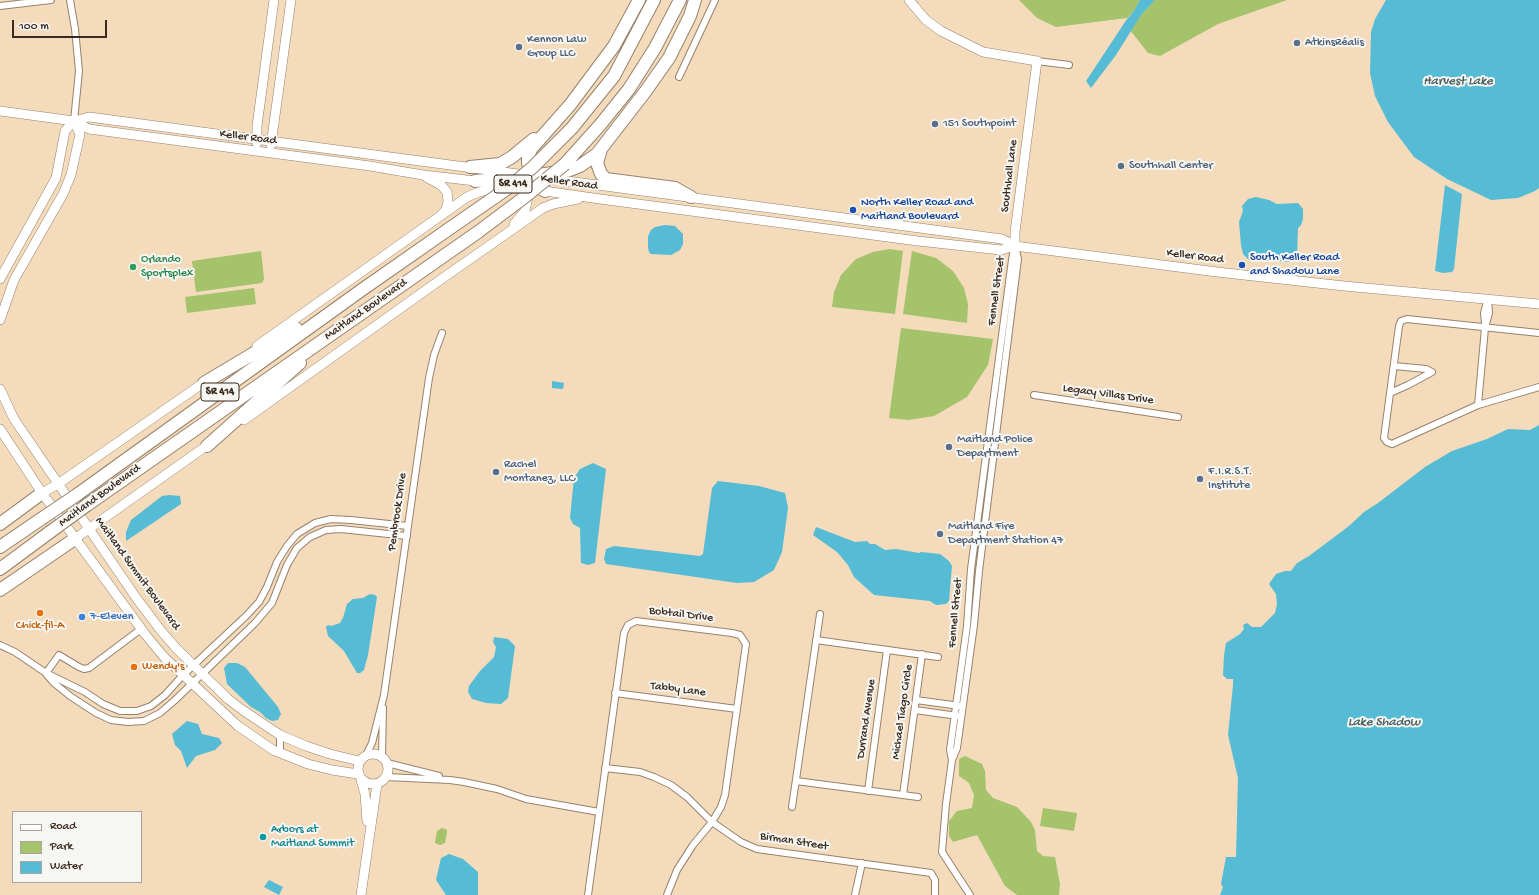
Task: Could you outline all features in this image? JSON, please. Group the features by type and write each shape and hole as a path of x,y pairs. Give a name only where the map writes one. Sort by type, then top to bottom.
{"highway":[{"path":"528,179 528,157 531,149 570,105 614,46 639,0"},
{"name":"Maitland Boulevard","path":"0,547 78,494 363,289 508,188 533,168 572,128 614,76 654,0"},
{"name":"Maitland Boulevard","path":"0,569 87,505 478,232 565,164 600,125 629,89 648,60 680,0"},
{"path":"475,181 528,179 570,170 580,166 597,154 669,58 690,16 696,0"},
{"path":"470,167 500,164 512,157 545,132"},
{"path":"601,149 597,163 601,174 606,179 675,188 690,197"},
{"path":"528,179 545,191"},
{"path":"204,383 363,289"},
{"path":"207,446 283,380 325,338"},
{"path":"0,524 42,493"},
{"path":"0,590 76,538"}],"street":[{"path":"0,6 52,0"},
{"path":"0,320 14,280 63,194 76,158 80,134 74,121 79,72 75,29 70,0"},
{"path":"679,77 715,0"},
{"path":"909,0 926,20 941,30 983,52 1069,65"},
{"path":"269,153 272,141 291,2 274,2"},
{"path":"274,2 289,14"},
{"path":"257,151 257,126 274,2"},
{"name":"Southhall Lane","path":"1015,246 1015,232 1037,61"},
{"name":"Keller Road","path":"0,111 74,121 89,129 370,166 506,186 528,179"},
{"name":"Keller Road","path":"74,121 89,117 470,167 528,179 707,199 1002,239 1015,246 1217,272 1344,286 1539,304"},
{"path":"0,279 56,178 65,131 74,121"},
{"path":"424,175 441,185 447,192 448,201 446,210 440,216"},
{"path":"498,240 520,218 525,210 529,191 528,179"},
{"path":"42,493 58,484 204,383 467,197 479,192 506,186"},
{"name":"Keller Road","path":"545,191 710,214 1001,250 1015,246"},
{"path":"76,538 543,208 553,204 586,197"},
{"path":"700,212 707,199"},
{"path":"707,199 710,214"},
{"path":"831,229 833,217"},
{"name":"Fennell Street","path":"970,895 942,852 946,804 952,760 957,748 958,716 974,625 990,455 1012,260 1015,246"},
{"path":"1478,405 1485,328 1489,313 1488,299"},
{"path":"1539,333 1407,319 1401,321 1399,326 1384,438 1387,442 1392,444 1478,405 1539,387"},
{"name":"Pembrook Drive","path":"363,758 372,743 384,695 429,378 434,355 442,333"},
{"path":"1390,393 1408,386 1432,372 1426,369 1394,366"},
{"name":"Maitland Summit Boulevard","path":"0,389 14,419 137,599 162,632 193,665 228,699 280,734 306,746 330,754 363,758"},
{"name":"Legacy Villas Drive","path":"1034,395 1178,417"},
{"path":"0,429 42,493 141,629 164,657 238,726 277,752 308,764 360,777 366,783 377,784 382,782 386,777 388,772 384,760"},
{"name":"Fennell Street","path":"960,706 971,570 990,455"},
{"path":"0,645 15,652 46,673 85,692 103,704 120,711 137,711 151,706 165,695 193,665 259,602 277,562 297,534 315,523 331,519 408,526"},
{"path":"46,673 59,688 96,713 111,720 128,722 144,721 160,713 203,674 255,623 272,603 287,567 297,548 310,537 326,530 341,529 407,536"},
{"path":"973,555 980,556"},
{"path":"971,570 979,571"},
{"path":"792,807 820,614"},
{"name":"Bobtail Drive","path":"588,895 624,633 628,625 636,621 732,633 740,635 746,644 725,795 721,807 712,822 693,845 677,870 667,895"},
{"path":"46,673 59,655 79,668 89,668 141,629"},
{"name":"Michael Tiago Circle","path":"816,640 922,654 903,795"},
{"name":"Durrand Avenue","path":"868,791 887,650"},
{"path":"922,654 938,657"},
{"name":"Tabby Lane","path":"615,693 737,709"},
{"name":"Pembrook Drive","path":"384,695 384,760"},
{"path":"916,700 960,706"},
{"path":"932,712 933,703"},
{"path":"914,710 958,716"},
{"path":"277,752 280,734"},
{"path":"369,834 365,794 358,766 363,758 371,753 384,760 450,780 497,789 526,799 599,812"},
{"name":"Birman Street","path":"605,768 640,772 671,785 687,797 712,822 741,842 757,849 862,862 931,873 935,880 935,895"},
{"path":"386,777 450,780"},
{"path":"796,781 918,797"},
{"path":"361,895 377,784"},
{"path":"855,895 862,862"}],"green space":[{"path":"1019,0 1140,0 1134,11 1127,18 1056,27 1037,18"},
{"path":"1155,0 1287,0 1218,24 1160,56 1148,53 1130,30"},
{"path":"890,249 903,251 895,314 832,307 834,292 841,275 856,259 873,252"},
{"path":"261,251 264,279 262,283 196,292 192,261"},
{"path":"912,251 936,258 953,271 964,288 968,304 967,323 903,314"},
{"path":"254,288 256,304 187,313 185,297"},
{"path":"901,328 993,339 988,365 967,397 934,416 908,420 889,418"},
{"path":"965,756 982,764 985,771 986,790 993,798 1017,807 1031,822 1035,830 1037,851 1043,856 1055,857 1060,884 1059,895 1017,895 1005,886 977,835 953,842 949,836 949,821 957,811 972,808 974,795 969,783 959,776 959,759"},
{"path":"1043,808 1077,813 1074,831 1040,826"},
{"path":"442,828 447,830 447,832 445,843 440,845 435,843 437,831"}],"water":[{"path":"1140,0 1155,0 1141,15 1116,55 1091,88 1086,81"},
{"name":"Harvest Lake","path":"1386,0 1539,0 1539,188 1518,198 1491,200 1447,179 1414,157 1388,122 1375,96 1370,73 1371,32 1375,19"},
{"path":"1445,185 1462,194 1454,269 1452,272 1443,273 1435,271"},
{"path":"1256,197 1269,200 1277,204 1298,203 1303,209 1303,219 1298,228 1297,257 1295,262 1249,260 1243,254 1239,222 1243,211 1242,206 1248,199"},
{"path":"665,225 675,226 683,234 683,244 680,250 671,255 651,254 648,248 648,236 651,230 655,227"},
{"path":"552,381 564,383 563,389 552,388"},
{"name":"Lake Shadow","path":"1539,425 1539,895 1220,895 1223,887 1221,884 1226,857 1236,857 1238,778 1228,735 1233,679 1227,679 1223,675 1226,643 1240,634 1244,629 1243,625 1247,623 1252,627 1261,627 1275,613 1277,604 1276,594 1269,584 1276,574 1291,571 1297,563 1309,556 1349,526 1364,512 1425,467 1452,451 1487,439 1508,429 1530,430"},
{"path":"593,463 606,469 595,563 588,565 581,563 580,528 573,524 570,518 574,478 580,469"},
{"path":"718,481 759,486 785,493 788,508 782,552 774,570 754,582 737,583 606,564 604,559 606,549 614,546 700,556 703,554 712,488"},
{"path":"162,496 180,496 181,504 126,541 126,532 131,520"},
{"path":"816,527 855,542 867,541 870,544 875,544 885,550 896,549 919,553 940,554 949,561 952,566 949,601 946,604 936,605 930,601 874,595 854,577 848,565 837,552 813,535"},
{"path":"370,594 377,597 368,655 364,670 357,673 344,651 328,636 326,627 328,625 331,626 340,623 347,604 353,599 363,598"},
{"path":"494,637 508,639 515,646 508,698 501,704 486,703 472,699 468,692 469,686 480,671 494,657 496,647 493,642"},
{"path":"228,663 237,663 245,667 278,707 281,714 278,720 272,721 266,718 260,712 251,707 227,684 224,668"},
{"path":"187,721 198,724 202,734 219,738 222,743 215,750 196,756 187,768 181,751 175,745 172,734"},
{"path":"449,854 463,859 478,872 478,895 446,895 436,880 441,858"},
{"path":"269,880 283,887 279,895 264,887"}],"place":[{"name":"AtkinsRéalis","path":"1297,43"},
{"name":"Kennon Law Group LLC","path":"519,47"},
{"name":"151 Southpoint","path":"935,124"},
{"name":"Southhall Center","path":"1121,166"},
{"name":"North Keller Road and Maitland Boulevard","path":"853,210"},
{"name":"South Keller Road and Shadow Lane","path":"1242,265"},
{"name":"Orlando Sportsplex","path":"133,267"},
{"name":"Maitland Police Department","path":"949,447"},
{"name":"Rachel Montanez, LLC","path":"496,472"},
{"name":"F.I.R.S.T. Institute","path":"1200,479"},
{"name":"Maitland Fire Department Station 47","path":"940,534"},
{"name":"Chick-fil-A","path":"40,613"},
{"name":"7-Eleven","path":"82,617"},
{"name":"Wendy's","path":"134,667"},
{"name":"Arbors at Maitland Summit","path":"263,837"}]}
